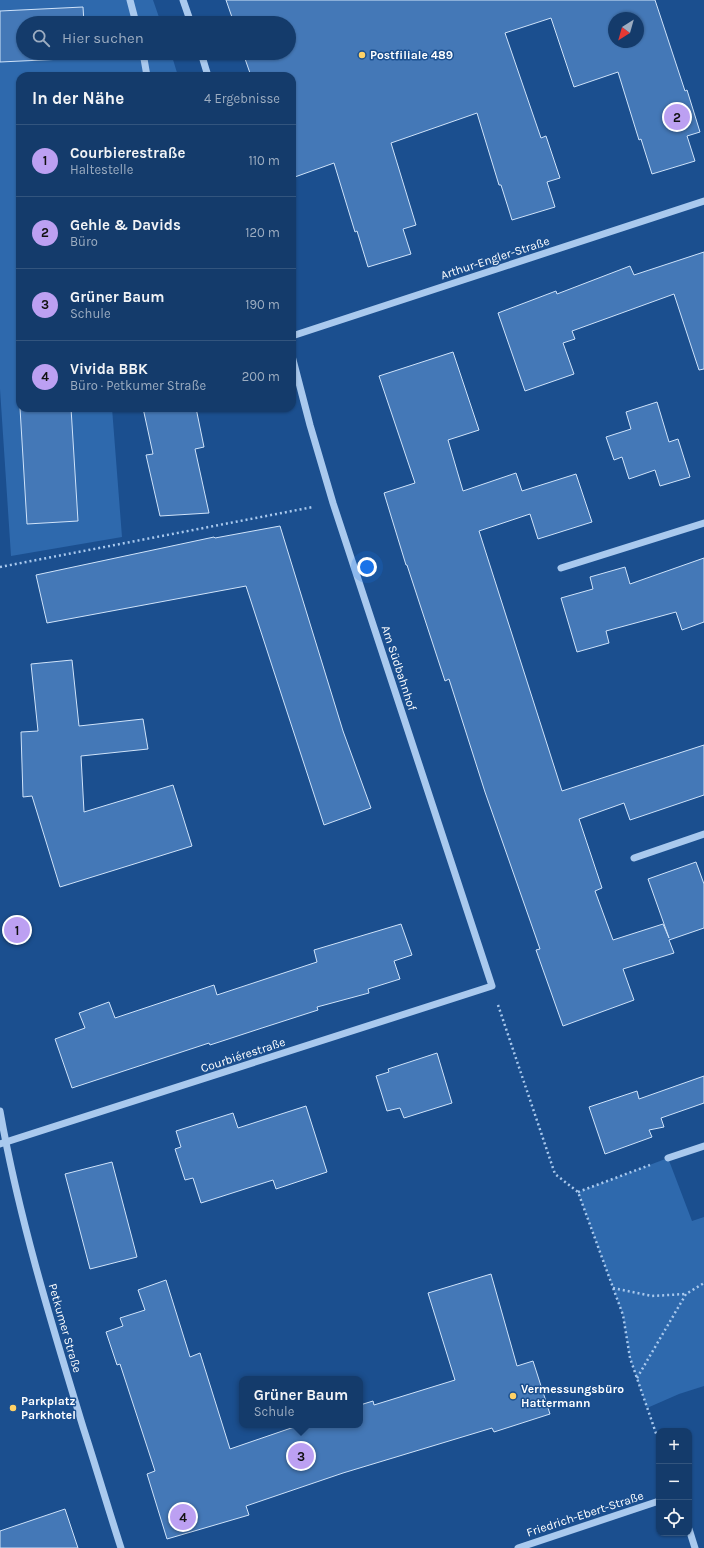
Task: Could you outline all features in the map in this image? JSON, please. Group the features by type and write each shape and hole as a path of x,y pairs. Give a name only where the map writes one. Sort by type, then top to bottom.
{"street":[{"path":"130,0 134,16"},
{"path":"183,0 189,16"},
{"path":"144,60 146,72"},
{"path":"203,60 207,72"},
{"name":"Arthur-Engler-Straße","path":"296,335 704,201"},
{"name":"Am Südbahnhof","path":"296,371 333,503 492,986"},
{"path":"561,568 704,523"},
{"path":"634,858 704,834"},
{"name":"Courbiérestraße","path":"3,1143 492,986"},
{"name":"Petkumer Straße","path":"0,1110 3,1143 54,1335 121,1548"},
{"path":"668,1158 704,1146"},
{"name":"Friedrich-Ebert-Straße","path":"518,1548 656,1502"},
{"path":"691,1536 695,1548"}],"path":[{"path":"0,567 333,503"},
{"path":"492,986 555,1174 578,1192 624,1315 630,1358 656,1433"},
{"path":"578,1192 668,1158"},
{"path":"637,1379 686,1294 704,1282"},
{"path":"613,1288 652,1296 686,1294"}],"shaded area":[{"path":"0,0 153,0 159,16 16,16 16,60 173,60 177,72 16,72 16,412 112,412 122,537 11,556 0,389"},
{"path":"668,1158 692,1221 704,1217 704,1386 679,1394 647,1408 630,1358 623,1315 578,1192"}],"building":[{"path":"226,0 655,0 685,91 687,90 700,132 687,136 695,161 652,174 641,139 639,140 618,72 574,87 551,18 505,33 541,138 546,136 560,178 547,182 555,207 512,220 501,185 499,185 477,113 391,143 416,225 403,229 411,254 368,267 357,231 355,232 334,163 296,177 296,72 250,72 245,60 296,60 296,16 232,16"},
{"path":"83,7 84,16 16,16 16,60 42,60 0,62 0,11"},
{"path":"704,252 704,369 699,370 674,294 572,331 575,339 563,343 574,374 525,391 498,313 556,291 557,294 630,266 634,275"},
{"path":"453,352 479,430 448,440 463,491 516,473 522,491 576,474 592,522 538,539 530,514 479,531 562,791 704,745 704,795 630,820 624,803 579,819 602,888 595,891 613,940 663,924 669,938 648,879 696,862 704,884 704,928 669,940 674,953 623,969 634,1000 563,1026 536,950 540,949 485,792 449,679 445,681 406,565 384,493 415,483 379,376"},
{"path":"657,402 669,442 678,439 690,477 660,486 655,470 629,479 622,457 614,460 606,437 631,429 626,412"},
{"path":"20,412 71,412 78,521 27,524"},
{"path":"144,412 197,412 204,447 195,449 209,513 160,516 146,455 153,454"},
{"path":"280,526 343,731 371,808 324,825 246,586 47,623 36,575 214,537"},
{"path":"704,558 704,622 682,630 676,612 606,631 609,643 577,652 561,598 593,589 590,577 625,567 630,584"},
{"path":"72,660 79,726 143,719 148,749 81,756 84,812 173,785 192,846 60,887 32,796 23,797 21,732 38,731 31,664"},
{"path":"401,924 412,955 394,961 400,979 368,989 369,993 317,1007 318,1010 210,1045 209,1043 72,1088 55,1039 85,1028 79,1013 109,1002 115,1018 214,985 217,995 317,962 314,950"},
{"path":"437,1053 452,1103 404,1118 400,1108 387,1111 376,1076 389,1072 388,1069"},
{"path":"704,1076 704,1103 661,1118 664,1127 649,1130 652,1137 605,1154 589,1107 637,1091 639,1099"},
{"path":"306,1106 327,1172 276,1189 273,1180 201,1203 193,1178 185,1180 175,1149 181,1147 176,1131 233,1113 238,1128"},
{"path":"112,1162 137,1257 90,1269 65,1174"},
{"path":"491,1274 517,1366 533,1361 550,1414 494,1432 492,1428 343,1473 246,1506 249,1515 167,1539 147,1474 155,1471 120,1364 117,1365 106,1332 123,1326 120,1318 145,1310 138,1290 166,1280 190,1357 200,1353 230,1449 291,1428 363,1428 363,1404 373,1401 374,1405 455,1380 428,1293"},
{"path":"65,1509 78,1548 0,1548 0,1531"}],"place":[{"name":"Postfiliale 489","path":"362,55"},
{"name":"Gehle & Davids","path":"677,117"},
{"name":"Courbierestraße","path":"17,930"},
{"name":"Vermessungsbüro Hattermann","path":"513,1396"},
{"name":"Parkplatz Parkhotel","path":"13,1408"},
{"name":"Grüner Baum","path":"301,1456"},
{"name":"Vivida BBK","path":"183,1517"}]}
